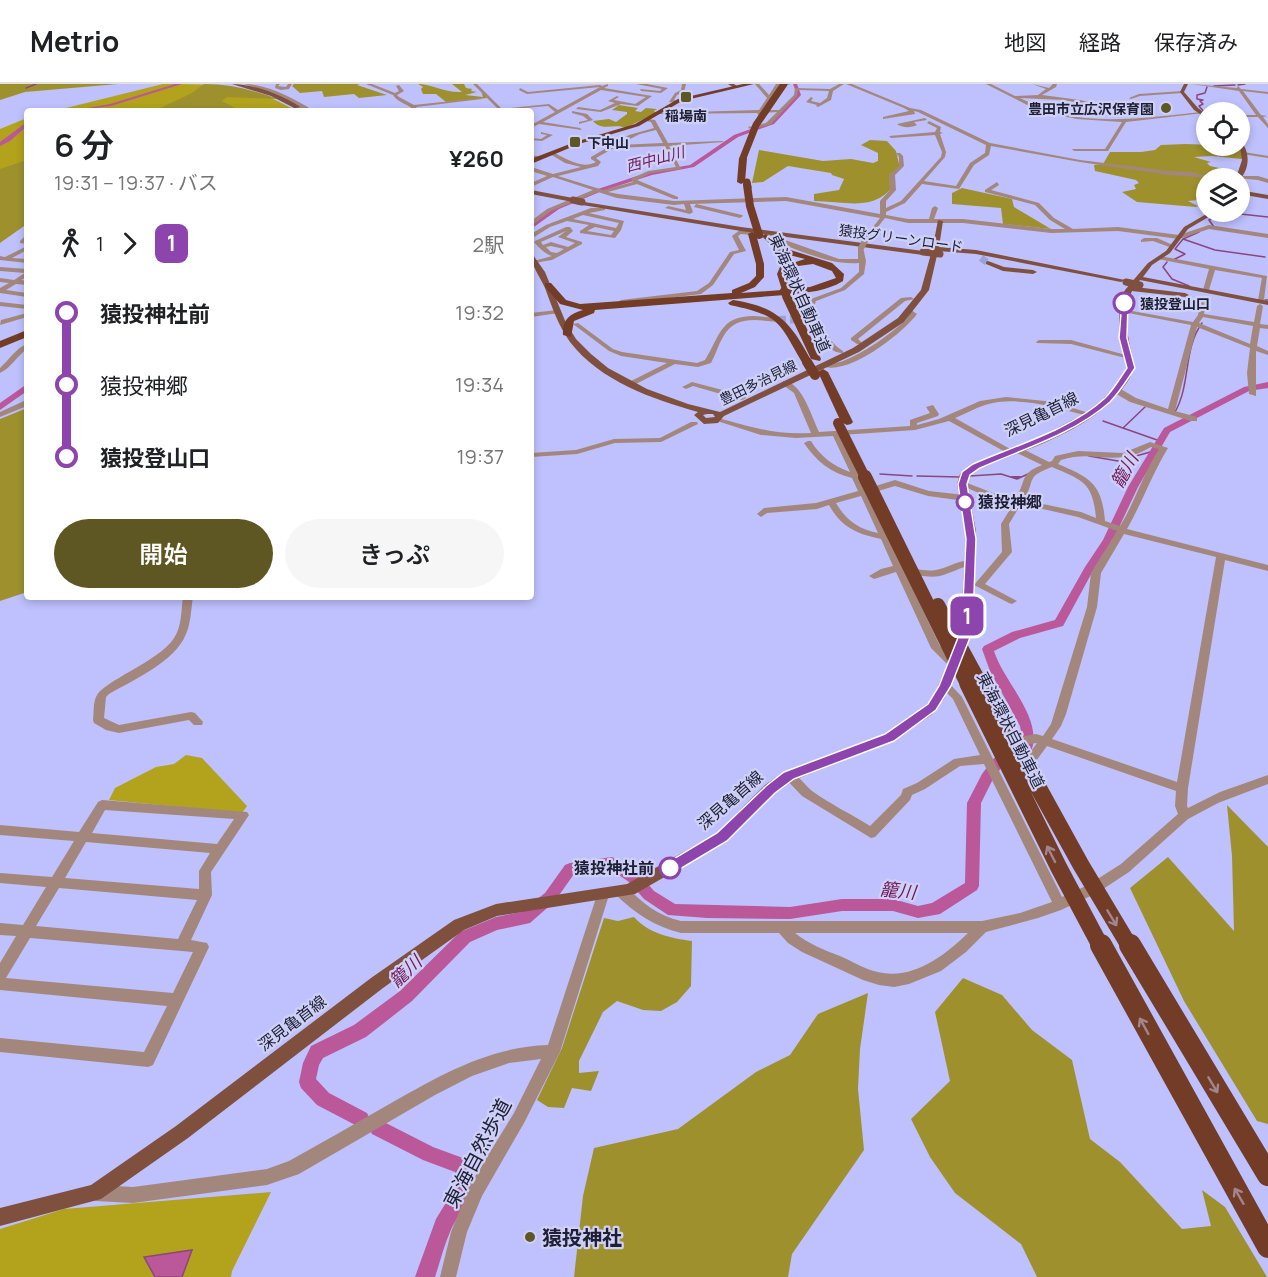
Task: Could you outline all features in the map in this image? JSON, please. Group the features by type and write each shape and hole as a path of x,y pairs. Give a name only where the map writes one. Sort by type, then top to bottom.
{"highway":[{"path":"534,161 586,140 627,129 648,120 675,102 733,85 751,84"},
{"name":"東海環状自動車道","path":"787,84 746,158 744,206 784,294 807,322 816,368"},
{"name":"東海環状自動車道","path":"744,182 759,235 840,426 1059,868 1159,1054 1268,1247"},
{"path":"679,302 812,293 835,287 846,279 846,273 838,266 786,252 759,235"},
{"path":"679,302 735,292 755,283 760,277 759,235"},
{"path":"557,312 679,302 810,290 836,283 840,279 840,274 834,268 820,263 794,264 783,269 781,273 784,294"},
{"path":"548,285 562,303 596,309"},
{"path":"679,302 739,304 768,311 786,325 816,368"},
{"path":"568,335 567,325 572,317 596,309"},
{"path":"0,345 24,334"},
{"name":"東海環状自動車道","path":"840,426 1093,885 1268,1175"}],"main road":[{"path":"234,84 273,95 302,108"},
{"path":"1183,87 1196,104"},
{"name":"猿投グリーンロード","path":"534,194 741,229 932,252 1265,303"},
{"path":"1250,194 1268,197"},
{"name":"豊田多治見線","path":"711,414 786,383 871,341 894,325 909,311 925,290 935,221"},
{"name":"深見亀首線","path":"0,1217 95,1193 182,1132 445,933 480,915 510,908 603,895 631,888 722,837 770,789 789,776 889,738 927,712 945,686 966,631 974,584 969,563 971,531 962,484 969,470 1066,427 1088,414 1116,390 1131,368 1123,338 1123,310 1131,282 1160,258 1196,221"},
{"path":"958,251 981,258"},
{"path":"932,252 958,251 1252,303 1265,303"},
{"name":"豊田多治見線","path":"711,414 859,343 892,320 911,299 932,252"},
{"path":"534,261 548,285 568,335 594,361 632,384 711,414"},
{"path":"988,263 1008,270 1131,282"}],"street":[{"path":"246,84 284,97 303,108"},
{"path":"278,84 276,87 292,95 284,97"},
{"path":"281,89 288,88 290,84"},
{"path":"368,84 395,94 400,101 413,108"},
{"path":"384,84 398,87 402,91 395,94"},
{"path":"528,84 536,93"},
{"path":"541,84 549,91"},
{"path":"555,84 563,88"},
{"path":"551,116 560,117 571,112 609,87 619,85 661,92 666,88 639,84"},
{"path":"675,102 671,101 676,94 683,92 684,84"},
{"path":"757,84 770,98"},
{"path":"778,84 750,128 768,124 778,111 796,95 798,89 831,90 842,84"},
{"path":"848,84 910,110 938,127 937,133 944,153 903,202 883,211"},
{"path":"988,84 1041,110 1077,118 1125,121 1196,115"},
{"path":"1034,84 1049,89"},
{"path":"1040,95 1054,84"},
{"path":"1193,84 1268,93"},
{"path":"1236,84 1268,127"},
{"path":"476,85 484,85"},
{"path":"476,85 499,108"},
{"path":"520,89 526,93 536,93 582,85 609,87 650,96 636,105 609,100 617,97"},
{"path":"1131,98 1183,87"},
{"path":"811,98 808,102 819,105 831,96 831,90"},
{"path":"534,125 602,92 617,97 643,100"},
{"path":"1014,98 1040,95 1061,97 1154,118"},
{"path":"444,107 481,100 455,104 459,108"},
{"path":"586,100 611,107"},
{"path":"467,102 472,108"},
{"path":"578,108 601,111 620,102"},
{"path":"526,108 549,105 560,112 580,113 591,120 581,126 568,128 538,123"},
{"path":"925,119 899,124 884,118 910,110 919,111 989,144 1080,161 1196,175"},
{"path":"658,113 778,111"},
{"path":"1250,116 1268,116"},
{"path":"534,219 558,206 636,181 650,172 679,168 652,121 648,120"},
{"path":"535,137 567,121 590,128"},
{"path":"1080,161 1082,157 1074,150 1106,150 1125,121"},
{"path":"558,134 568,128"},
{"path":"534,184 599,162 593,158 641,130 656,129"},
{"path":"891,137 960,131"},
{"path":"551,135 542,140 535,137 551,135"},
{"path":"535,137 542,145"},
{"path":"613,147 722,142"},
{"path":"921,182 957,188 972,164 987,154 989,144"},
{"path":"552,153 567,162 587,167"},
{"path":"807,322 814,315 811,306 813,300 852,284 862,273 861,249 882,218 883,201 894,188 892,175 902,166 901,156 898,154"},
{"path":"1250,154 1268,157"},
{"path":"534,157 540,158"},
{"path":"534,170 622,197 668,202 795,200 882,218 1045,231 1118,230 1179,237 1209,227 1268,236"},
{"path":"1250,178 1268,181"},
{"path":"636,181 686,203 741,216"},
{"path":"997,184 987,191 1037,204 1053,219 1071,230"},
{"path":"609,205 640,198"},
{"path":"735,201 742,225"},
{"path":"575,202 591,210"},
{"path":"668,202 662,207 690,212 686,203"},
{"path":"935,208 935,221"},
{"path":"534,235 548,226 591,210 603,209"},
{"path":"584,213 621,222 616,235"},
{"path":"720,219 729,214"},
{"path":"713,218 731,222"},
{"path":"567,219 594,225 616,235"},
{"path":"570,239 594,225"},
{"path":"534,259 557,255 580,243 561,237 571,231 564,228 538,241 549,253 557,255"},
{"path":"582,232 616,235"},
{"path":"618,302 699,293 711,284 732,253 743,251 735,236 740,232 779,238 802,250 840,262 863,261"},
{"path":"1159,240 1166,235"},
{"path":"1143,241 1159,240 1172,246"},
{"path":"542,247 551,244 569,249"},
{"path":"3,258 24,249"},
{"path":"18,252 24,253"},
{"path":"3,258 24,261"},
{"path":"1160,258 1265,277 1265,303 1252,347 1254,355 1251,384 1253,394"},
{"path":"1206,290 1212,268"},
{"path":"0,269 24,273"},
{"path":"0,291 24,275"},
{"path":"0,280 24,283"},
{"path":"0,291 24,295"},
{"path":"1171,411 1195,324 1201,315 1203,299"},
{"path":"0,304 24,307"},
{"path":"1123,310 1195,324 1268,353"},
{"path":"534,315 557,312"},
{"path":"1201,315 1268,327"},
{"path":"0,316 18,318 24,316"},
{"path":"576,324 615,352 672,363 702,365 711,357 720,336 733,320 746,316 778,320"},
{"path":"0,323 11,318"},
{"path":"807,322 816,320 826,342 841,352"},
{"path":"1039,342 1071,342 1129,357"},
{"path":"0,371 6,367 16,351 24,347"},
{"path":"632,384 672,363"},
{"path":"786,383 802,399 816,435"},
{"path":"686,387 692,384 742,398"},
{"path":"1116,390 1132,400 1190,418"},
{"path":"711,414 768,434 816,435 840,426 915,428 949,418 983,403 1006,399 1054,404 1088,414"},
{"path":"0,416 24,404"},
{"path":"915,428 913,422 935,414 930,407"},
{"path":"949,418 1012,450 1050,462 1091,482 1100,500 1102,522"},
{"path":"534,455 577,452 614,441 661,440 694,424"},
{"path":"840,426 856,477 936,648 954,664"},
{"path":"808,443 828,464 842,473 856,477"},
{"path":"1012,601 974,584 1007,552 1005,524 1017,500 1026,489 1028,477 1050,462 1079,453 1112,457 1127,456 1150,444 1164,448 1155,462 1132,513 1096,573 1092,607 1061,714 1056,726 1040,739 1030,761 1101,883"},
{"path":"761,514 764,511 817,506 895,483 928,493 965,498"},
{"path":"962,484 991,495 1102,522 1121,530 1268,568"},
{"path":"831,502 841,520 866,534 884,537"},
{"path":"1185,815 1181,806 1182,788 1221,555"},
{"path":"874,576 898,568 938,573 961,563 969,563"},
{"path":"188,600 179,639 163,654 105,691 98,720 119,729 191,716 198,722"},
{"path":"945,686 957,698 1059,904"},
{"path":"981,747 1002,746 1013,741 1040,739 1182,788"},
{"path":"789,776 806,794 871,833 906,797 907,792 921,786 958,762 987,759"},
{"path":"631,888 647,916 662,923 681,927 982,927 1008,923 1059,904 1101,883 1126,867 1185,815 1221,796 1268,779"},
{"path":"0,975 102,805 243,815 205,872 206,895 182,945"},
{"path":"0,830 219,849"},
{"path":"0,878 206,895"},
{"name":"東海自然歩道","path":"448,1277 459,1232 476,1191 519,1118 553,1052 603,895"},
{"path":"782,927 789,938 807,949 879,979 911,979 932,970 966,944 982,927"},
{"path":"0,929 202,946 148,1060 0,1045"},
{"path":"0,984 176,999"},
{"path":"95,1193 133,1195 267,1177 293,1168 445,1080 482,1063 533,1051 553,1052"}],"shaded area":[{"path":"0,84 118,84 25,92 0,100"},
{"path":"163,84 199,84 232,87 264,95 290,108 66,108"},
{"path":"204,84 223,85 278,99 227,97 222,101 235,108 160,108 192,93"},
{"path":"294,84 360,84 357,85 387,95 359,98 354,94 324,97 322,91 300,93 292,86"},
{"path":"418,84 462,92 452,84 464,84 466,88 477,92 465,95 483,97 481,90 487,98 446,102 436,94 423,94 421,89 423,87"},
{"path":"619,105 638,108 635,111 641,112 646,108 657,109 654,111 656,113 625,128 604,127 593,121 609,119 616,122 627,114 627,112 612,110"},
{"path":"24,119 24,189 0,191 0,129"},
{"path":"870,140 887,141 896,151 900,168 890,174 892,188 875,200 866,203 814,201 814,194 839,190 844,179 831,173 788,166 763,182 752,183 759,150 823,161 851,159 873,163 878,161 878,153 861,145"},
{"path":"1196,144 1196,156 1212,156 1194,157 1211,162 1207,163 1219,168 1196,168 1196,200 1188,201 1196,207 1137,202 1122,192 1136,189 1134,185 1139,183 1136,180 1095,171 1094,165 1103,164 1110,152 1141,152 1155,150 1161,145"},
{"path":"1212,156 1242,156 1242,159"},
{"path":"24,161 24,226 0,243 0,169"},
{"path":"962,188 1012,199 1014,207 1051,229 1003,224 1001,208 952,204 952,193"},
{"path":"24,409 24,593 0,601 0,419"},
{"path":"186,755 202,758 247,806 242,813 109,800 115,788 156,767 174,764"},
{"path":"1227,805 1268,847 1268,1124 1257,1121 1184,1001 1130,888 1168,857 1234,931 1232,856"},
{"path":"634,917 653,931 668,937 692,941 691,986 677,1002 661,1011 643,1010 617,1001 603,1012 579,1061 579,1073 599,1071 591,1091 572,1088 564,1108 548,1107 537,1100 562,1048 604,918 618,921"},
{"path":"963,978 1002,995 1032,1030 1072,1060 1090,1139 1120,1162 1182,1229 1211,1226 1202,1190 1225,1207 1267,1277 1037,1277 1021,1244 955,1193 930,1157 911,1119 950,1081 935,1012"},
{"path":"868,993 860,1049 858,1089 864,1150 792,1254 788,1277 574,1277 583,1196 594,1148 678,1129 756,1072 790,1055 818,1014"},
{"path":"271,1192 231,1277 0,1277 0,1229 64,1209"},
{"path":"192,1250 182,1277 155,1277 144,1257"}],"waterway":[{"path":"26,88 36,84"},
{"path":"93,108 111,105 180,84"},
{"name":"西中山川","path":"534,225 557,208 600,190 651,173 692,166 736,136 772,123 799,95 795,84"},
{"path":"1238,85 1245,84"},
{"path":"1214,86 1235,85"},
{"path":"1201,102 1203,100 1197,99 1197,95 1205,93 1207,87"},
{"path":"0,144 24,126"},
{"path":"1214,227 1209,220 1222,212 1268,217"},
{"path":"1183,239 1199,232"},
{"path":"1173,260 1185,254 1175,249 1183,239"},
{"path":"1183,239 1215,250 1265,257"},
{"path":"1167,262 1163,267 1172,279 1189,286"},
{"path":"1175,412 1183,390 1192,344 1202,323"},
{"name":"籠川","path":"1015,754 1025,751 1028,738 1026,726 996,671 988,649 1016,635 1059,623 1108,540 1133,487 1167,430 1247,389 1268,385"},
{"name":"西中山川","path":"0,407 24,389"},
{"path":"1123,428 1145,407"},
{"path":"1103,421 1160,441"},
{"path":"1089,456 1118,461 1154,451"},
{"path":"880,474 912,476"},
{"path":"970,476 1001,474 1017,479 1028,474"},
{"path":"917,476 960,477"},
{"path":"1012,477 1020,477"},
{"name":"籠川","path":"361,1119 323,1099 307,1082 311,1063 317,1052 360,1031 406,996 465,937 496,924 525,918 550,897 570,869 612,863 634,878 649,895 673,910 790,913 842,905 893,905 918,912 935,909 972,886 974,803 987,778 999,762"},
{"name":"籠川","path":"378,1128 429,1154 465,1167 459,1199 443,1226 425,1277"}],"tunnel":[{"path":"981,258 988,263"},
{"path":"778,320 807,319"}],"bus line":[{"name":"1","path":"670,868 722,837 770,789 789,776 889,738 932,707 945,686 965,635 967,623 971,531 962,484 965,474 976,466 1076,422 1106,401 1131,368 1123,338 1124,303"}],"place":[{"name":"稲場南","path":"686,97"},
{"name":"豊田市立広沢保育園","path":"1166,108"},
{"name":"下中山","path":"575,142"},
{"name":"猿投登山口","path":"1124,303"},
{"name":"猿投神郷","path":"965,502"},
{"name":"猿投神社前","path":"670,868"},
{"name":"猿投神社","path":"530,1237"}]}
